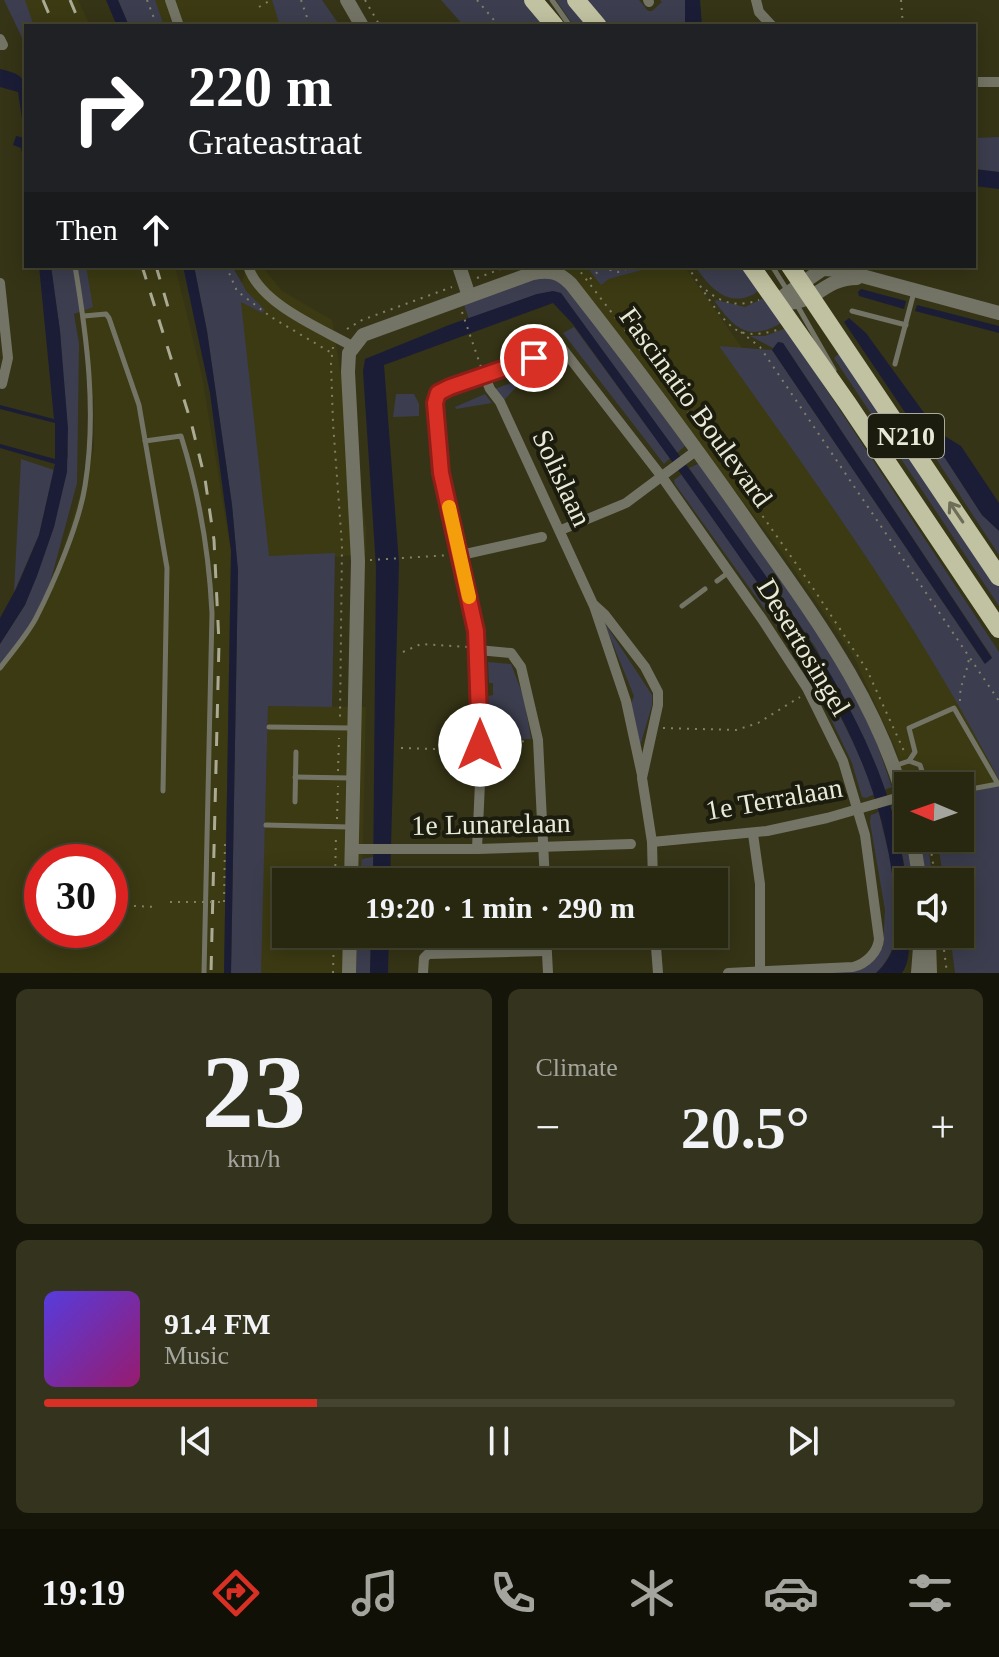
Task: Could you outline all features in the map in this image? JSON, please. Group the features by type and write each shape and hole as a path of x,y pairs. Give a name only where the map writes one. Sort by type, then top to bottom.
{"highway":[{"path":"533,0 553,24"},
{"path":"576,0 596,24"},
{"name":"N210","path":"756,268 793,284 999,577"},
{"name":"N210","path":"793,284 848,404 999,629"},
{"path":"973,590 999,641"}],"street":[{"path":"170,0 178,24"},
{"path":"347,0 361,24"},
{"path":"756,0 759,12 770,24"},
{"path":"976,82 999,82"},
{"path":"249,268 257,285 271,298 352,346 348,372 358,557 347,728 354,779 352,827 357,849 354,868"},
{"path":"459,268 465,295"},
{"name":"Fascinatio Boulevard","path":"352,346 363,335 465,295 533,273 554,272 562,275 628,357 693,454 841,656 877,723 894,773"},
{"path":"793,284 863,278 999,313"},
{"path":"0,283 4,357 2,384"},
{"name":"Desertosingel","path":"484,375 565,349 665,475 809,692 843,761 867,841 879,934 877,949 866,961 853,967 728,973"},
{"path":"477,849 481,713 478,650 461,555 441,473 435,403 440,392 484,375"},
{"name":"Solislaan","path":"484,375 561,530 593,604 626,701 642,778 652,842 653,868"},
{"path":"561,530 626,503 693,454"},
{"path":"461,555 542,537"},
{"name":"Solislaan","path":"593,604 645,667 658,692 642,778"},
{"path":"478,650 511,653 521,667 538,740 545,868"},
{"name":"1e Terralaan","path":"652,842 753,834 894,798"},
{"path":"753,834 760,884 760,971"},
{"name":"1e Lunarelaan","path":"357,849 631,844"},
{"path":"349,973 350,948"},
{"path":"656,948 658,973"},
{"path":"918,973 920,948"},
{"path":"929,948 930,973"},
{"path":"423,973 424,958 428,954 546,951 548,973"}],"lane":[{"path":"552,0 569,24"},
{"path":"0,668 35,620 79,516 85,488 90,438 87,338 75,268"},
{"name":"N210","path":"774,268 793,284"},
{"path":"895,364 914,291"},
{"path":"852,311 906,325"},
{"path":"84,316 102,314 109,318 139,405 145,441 168,580 163,791"},
{"path":"145,441 181,436 209,568 212,613 204,973"},
{"path":"717,581 729,572"},
{"path":"682,606 705,589"},
{"path":"893,767 909,761 915,752 909,728 954,708 998,784 974,788"},
{"path":"269,727 347,728"},
{"path":"295,802 296,752"},
{"path":"909,761 920,765 922,772"},
{"path":"295,777 354,779"},
{"path":"266,825 352,827"}],"path":[{"path":"147,0 156,24"},
{"path":"259,7 271,0"},
{"path":"301,0 309,24"},
{"path":"365,0 379,24"},
{"path":"477,0 497,24"},
{"path":"901,0 903,24"},
{"path":"227,268 237,291 271,317 331,352"},
{"path":"492,268 493,272"},
{"path":"335,868 338,778 347,728 342,545 331,352 337,338 362,320 465,295 493,272 504,268"},
{"path":"589,280 602,268 618,272 629,268"},
{"path":"688,268 702,287"},
{"path":"465,295 470,339 484,375"},
{"path":"741,332 760,347 999,701"},
{"path":"367,560 461,555"},
{"path":"403,652 424,644 462,645 478,650"},
{"path":"961,704 960,686 967,672 969,657"},
{"path":"653,727 736,730 758,723 809,692"},
{"path":"170,902 224,902 225,841"},
{"path":"128,906 157,907"},
{"path":"333,973 334,948"},
{"path":"944,948 947,973"}],"shaded area":[{"path":"4,0 25,0 33,24 24,24 24,42"},
{"path":"15,0 78,0 89,24 26,24"},
{"path":"118,0 155,0 163,24 128,24"},
{"path":"150,0 283,0 289,24 159,24"},
{"path":"272,0 322,0 339,24 279,24"},
{"path":"441,0 526,0 546,24 462,24"},
{"path":"556,0 567,0 587,24 573,24"},
{"path":"583,0 639,0 648,11 652,11 662,2 660,0 685,0 685,24 604,24"},
{"path":"999,137 999,172 976,169 976,138"},
{"path":"51,268 86,268 93,307 74,314 79,344 77,483 46,598 11,655 0,666 0,644 25,605 54,527 68,455 60,331"},
{"path":"72,268 175,268 202,376 231,551 224,973 0,973 0,664 48,597 94,450 94,401"},
{"path":"194,268 233,268 247,292 265,310 262,313 241,302 269,556 335,553 332,707 268,706 261,973 231,973 238,571 232,505 207,331"},
{"path":"246,268 264,268 282,291 332,320 366,527 366,553 265,567 235,304"},
{"path":"564,268 685,268 915,592 999,668 999,787 974,792 974,772 903,772 896,750 853,655 781,551"},
{"path":"588,268 649,268 609,279 601,285"},
{"path":"697,268 744,268 760,290 750,296 731,298 708,283"},
{"path":"540,275 566,282 685,446 677,453 561,293 537,294 469,319 463,302"},
{"path":"766,297 783,322 752,332 737,326 715,302 745,307"},
{"path":"574,327 670,458 664,464 563,333"},
{"path":"786,328 999,652 999,780 902,612 719,346 772,350 984,663 992,657 783,343 778,342 773,348 750,336 765,336"},
{"path":"841,352 999,587 999,606 834,358"},
{"path":"526,377 504,400 495,389"},
{"path":"396,394 414,394 419,404 419,416 393,417"},
{"path":"485,394 492,403 455,407"},
{"path":"929,448 945,458 982,515 999,531 999,555"},
{"path":"21,459 54,470 39,535 14,592"},
{"path":"700,463 815,625 868,718 892,787 884,790 865,740 816,648 689,468"},
{"path":"682,474 789,628 836,709 875,794 862,797 852,763 820,696 815,694 813,684 774,622 675,484 674,480"},
{"path":"604,622 652,695 640,746 631,704 634,696"},
{"path":"488,662 511,664 524,698 531,739 487,740 490,720 488,696 493,695"},
{"path":"268,706 366,707 362,868 272,868 272,948 361,948 360,973 260,973"},
{"path":"999,785 999,973 955,973 952,948 974,948 974,868 942,868 939,852 974,852 974,791"},
{"path":"879,812 894,880 894,942 888,957 876,973 815,973 864,968 883,947 885,910 871,815"},
{"path":"901,852 909,852 912,868 904,868"},
{"path":"920,852 929,852 931,868 923,868"},
{"path":"373,857 373,868 360,868 362,859"},
{"path":"357,948 371,948 370,973 356,973"}],"water":[{"path":"106,0 118,0 128,24 116,24"},
{"path":"685,0 700,0 702,24 685,24"},
{"path":"0,69 12,72 23,80 24,131 18,92 0,87"},
{"path":"16,136 24,138 24,166 21,148 13,145"},
{"path":"976,169 999,172 999,189 976,186"},
{"path":"39,268 51,268 60,331 68,428 67,472 54,527 37,576 25,605 0,644 0,618 39,535 55,464 0,448 0,444 55,459 55,423 0,409 0,405 54,419"},
{"path":"183,268 194,268 207,331 232,505 238,571 231,973 224,973 231,551 210,393"},
{"path":"861,289 906,301 904,309 859,296"},
{"path":"561,293 789,609 819,656 871,754 890,805 894,822 894,852 901,852 904,868 894,868 894,889 886,840 857,750 814,669 734,549 572,323 553,303 384,365 399,563 390,868 373,868 376,567 363,371 365,359 537,294"},
{"path":"917,305 999,326 999,333 915,311"},
{"path":"849,318 866,333 938,432 961,446 999,503 999,531 982,515 945,458 929,448 844,322"},
{"path":"778,342 783,343 992,658 985,664 772,350"},
{"path":"894,944 894,948 909,948 902,973 876,973 884,964"},
{"path":"371,948 389,948 388,973 370,973"}],"railway":[{"path":"43,0 53,24"},
{"path":"70,0 80,24"},
{"path":"143,268 191,422 205,479 214,540 219,643 211,973"},
{"path":"157,268 168,307"}],"slow traffic":[{"path":"449,507 469,597"}],"route":[{"path":"480,745 476,631 441,473 435,403 438,393 450,387 534,358"}]}
